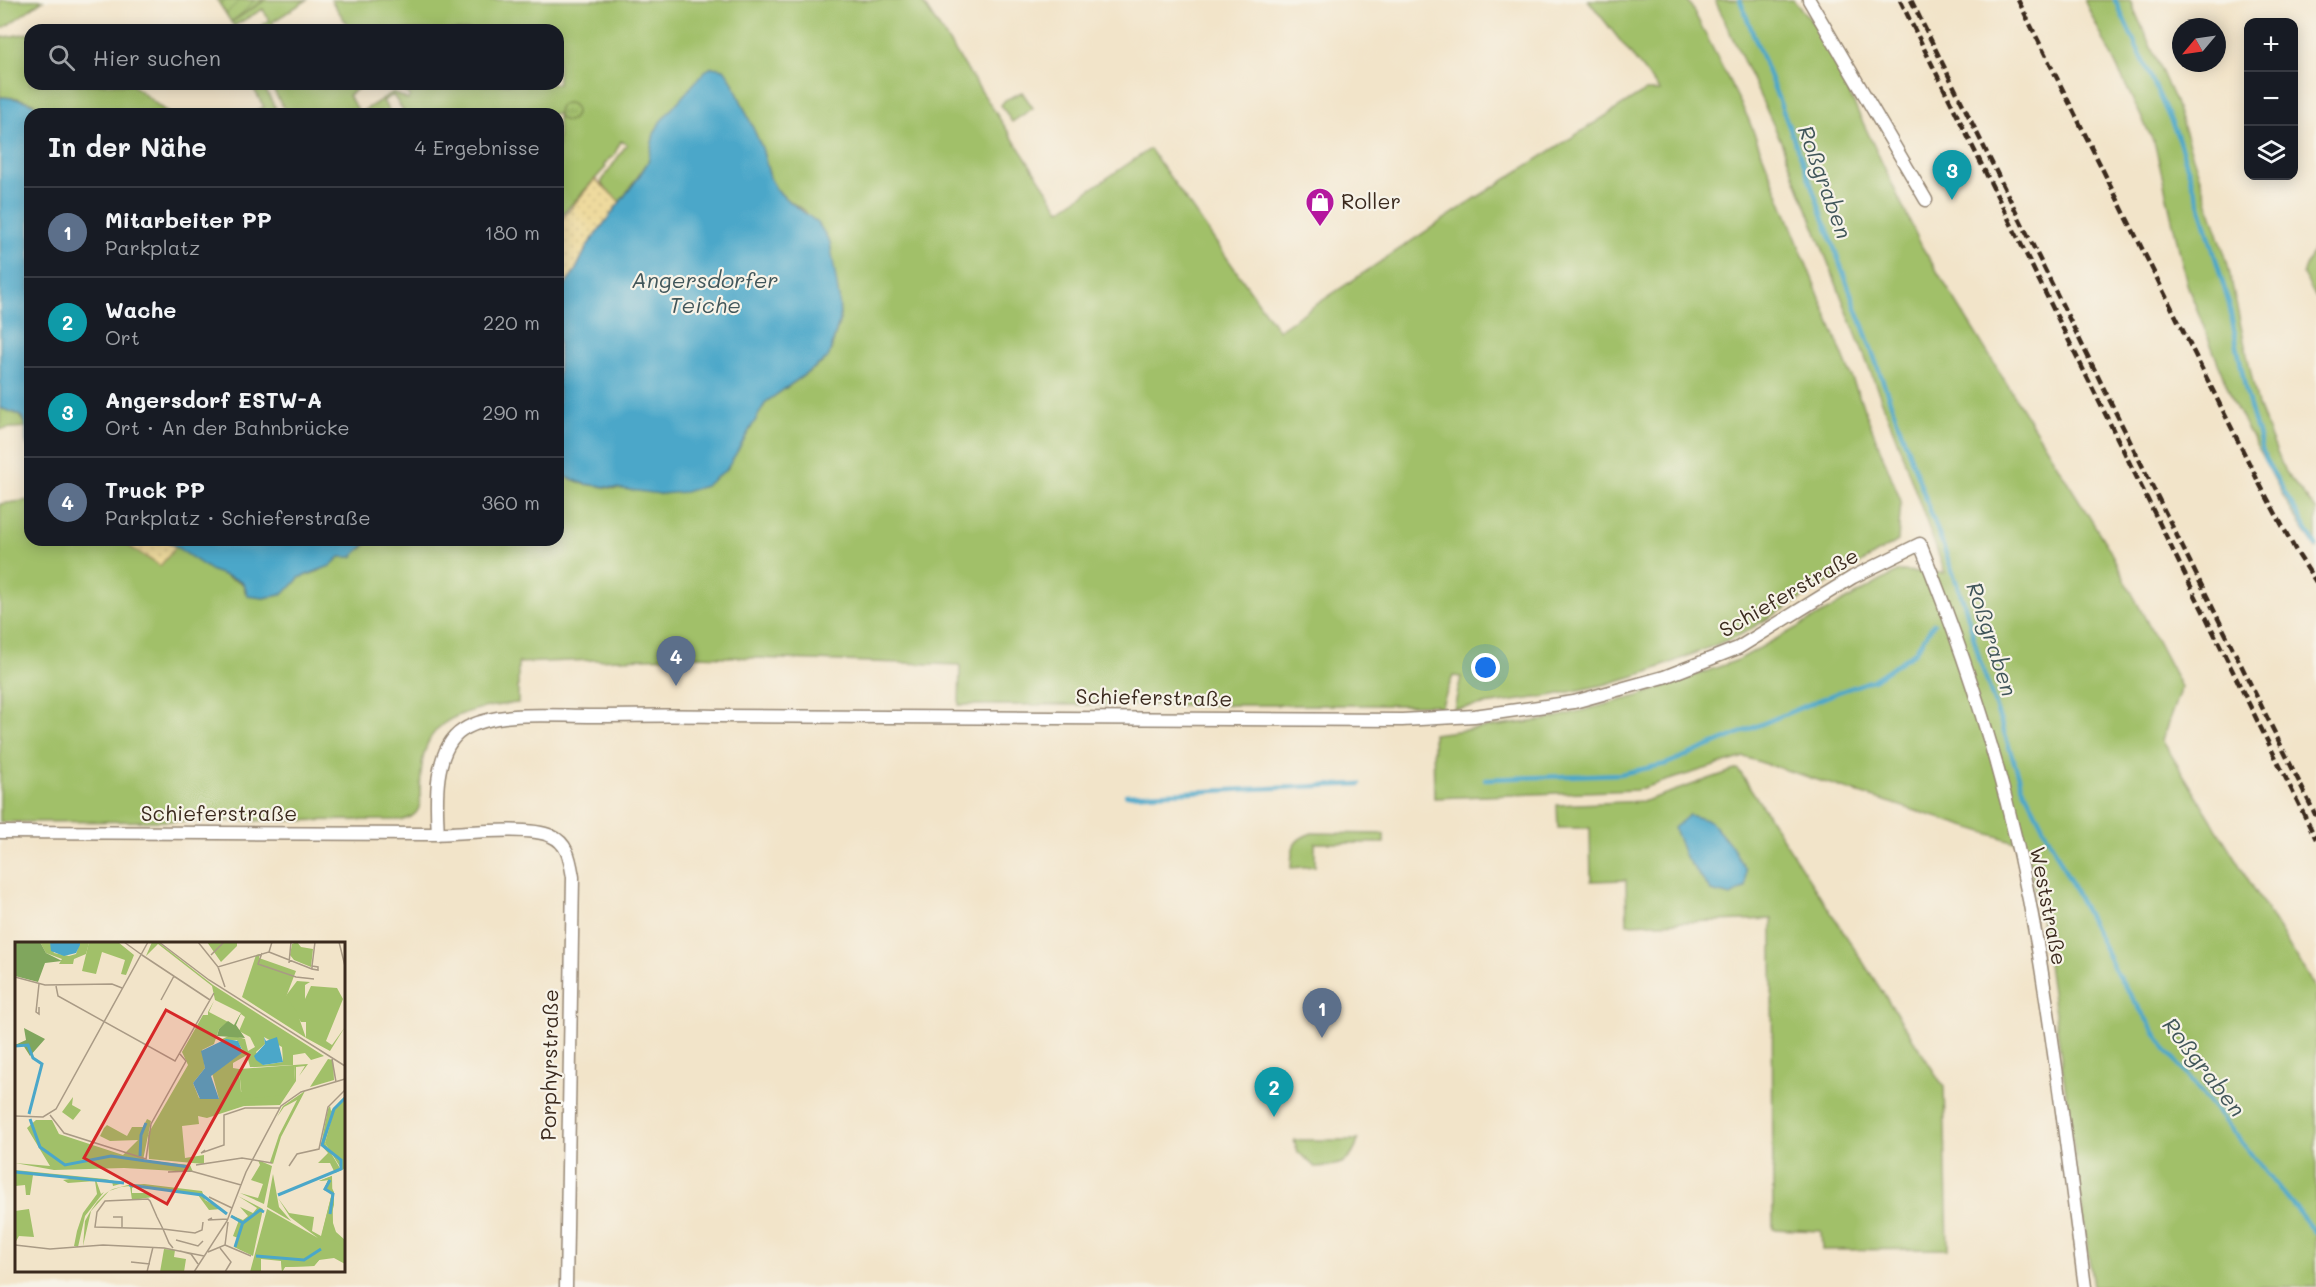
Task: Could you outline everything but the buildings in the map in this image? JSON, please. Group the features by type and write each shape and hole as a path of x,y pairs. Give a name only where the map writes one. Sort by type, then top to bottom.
{"street":[{"path":"1809,0 1926,200"},
{"name":"Schieferstraße","path":"438,834 436,804 438,777 447,748 461,731 482,722 532,716 663,715 1402,720 1474,716 1574,702 1685,669 1738,648 1853,577 1920,544"},
{"name":"Weststraße","path":"1920,544 1952,621 1986,728 2015,837 2038,948 2085,1287"},
{"name":"Schieferstraße","path":"0,832 438,834 535,831 552,836 564,845"},
{"name":"Porphyrstraße","path":"564,845 570,857 573,877 566,1287"}],"green space":[{"path":"0,0 43,0 5,27 0,28"},
{"path":"217,0 265,0 231,22"},
{"path":"265,0 307,0 272,22 273,24 264,24 269,21 263,9 237,24 231,22"},
{"path":"331,0 921,0 1060,210 1150,149 1278,330 1476,198 1645,91 1660,91 1588,0 1688,0 1748,118 1901,501 1898,541 1740,635 1648,672 1603,685 1550,696 1454,709 1461,677 1453,676 1440,710 1435,705 959,705 960,665 697,656 518,663 518,703 489,707 460,715 443,724 430,738 426,746 421,774 419,808 410,818 403,820 0,822 0,504 24,501 24,546 176,546 241,583 245,592 263,598 280,595 299,578 319,571 340,557 365,546 564,546 564,476 585,484 616,489 746,436 766,402 822,363 830,353 840,319 839,298 833,267 805,211 786,199 776,189 770,178 762,148 731,79 654,134 648,162 620,202 602,185 602,181 627,144 621,141 613,157 604,165 606,167 564,212 564,108 401,108 393,95 383,101 387,108 368,108 393,92 408,100 410,95 400,90 564,90 564,24 347,24"},
{"path":"1715,0 1793,0 1818,28 1922,247 2108,547 2181,687 2162,740 2316,989 2316,1287 2093,1287 2044,935 2025,845 1744,757 1636,790 1434,798 1433,734 1546,720 1638,696 1738,660 1899,571 1945,573 1897,440 1780,139"},
{"path":"2084,0 2130,0 2175,102 2227,261 2258,406 2285,472 2316,510 2316,548 2293,514 2235,406 2187,284 2155,145"},
{"path":"24,34 24,90 139,90 161,108 41,108 17,98 0,97 0,38"},
{"path":"254,90 265,90 276,108 262,108 264,107"},
{"path":"273,90 356,90 348,95 357,108 284,108"},
{"path":"1022,92 1033,108 1012,122 1001,105 1005,100"},
{"path":"567,103 575,109 573,118 564,120 564,108 560,108 561,106"},
{"path":"2316,242 2316,298 2303,274"},
{"path":"0,408 19,415 24,422 24,427 0,429"},
{"path":"1738,769 1944,1087 1948,1249 1822,1250 1821,1231 1773,1229 1772,919 1627,924 1626,880 1591,881 1590,828 1558,828 1557,805 1645,801"},
{"path":"1312,833 1384,834 1384,843 1315,843 1315,866 1291,868 1296,842"},
{"path":"1294,1140 1358,1140 1348,1159 1337,1165 1315,1167 1297,1151"}],"sand":[{"path":"595,179 620,202 588,245 564,287 564,217"},
{"path":"128,546 176,547 160,566"}],"water":[{"name":"Angersdorfer Teiche","path":"712,67 724,69 731,79 762,148 770,178 776,189 818,223 830,242 840,319 828,358 766,402 727,469 705,486 685,492 660,494 585,484 564,476 564,287 588,245 648,162 654,134 660,122 705,71"},
{"path":"0,97 26,101 41,108 24,108 24,421 17,414 0,408"},
{"path":"175,546 364,546 352,557 340,557 330,566 299,578 280,595 263,598 247,596 241,581 212,571"},
{"path":"1689,815 1710,821 1732,847 1746,870 1746,887 1731,896 1711,891 1684,855 1674,828"}],"waterway":[{"name":"Roßgraben","path":"1740,0 1804,165 1965,606 1980,661 2022,785 2118,976 2168,1052 2316,1233"},
{"name":"Roßgraben","path":"2115,0 2176,132 2229,304 2246,392 2265,459 2316,546"},
{"path":"1485,779 1620,774 1666,764 1836,693 1873,680 1914,653 1934,623"},
{"path":"1126,795 1360,784"}],"railway":[{"path":"1900,0 2316,839"},
{"path":"1911,0 2316,816"},
{"path":"2018,0 2259,483 2296,551 2316,582"}],"place":[{"name":"Angersdorf ESTW-A","path":"1952,200"},
{"name":"Roller","path":"1320,228"},
{"name":"Truck PP","path":"676,686"},
{"name":"Mitarbeiter PP","path":"1322,1038"},
{"name":"Wache","path":"1274,1117"}]}
